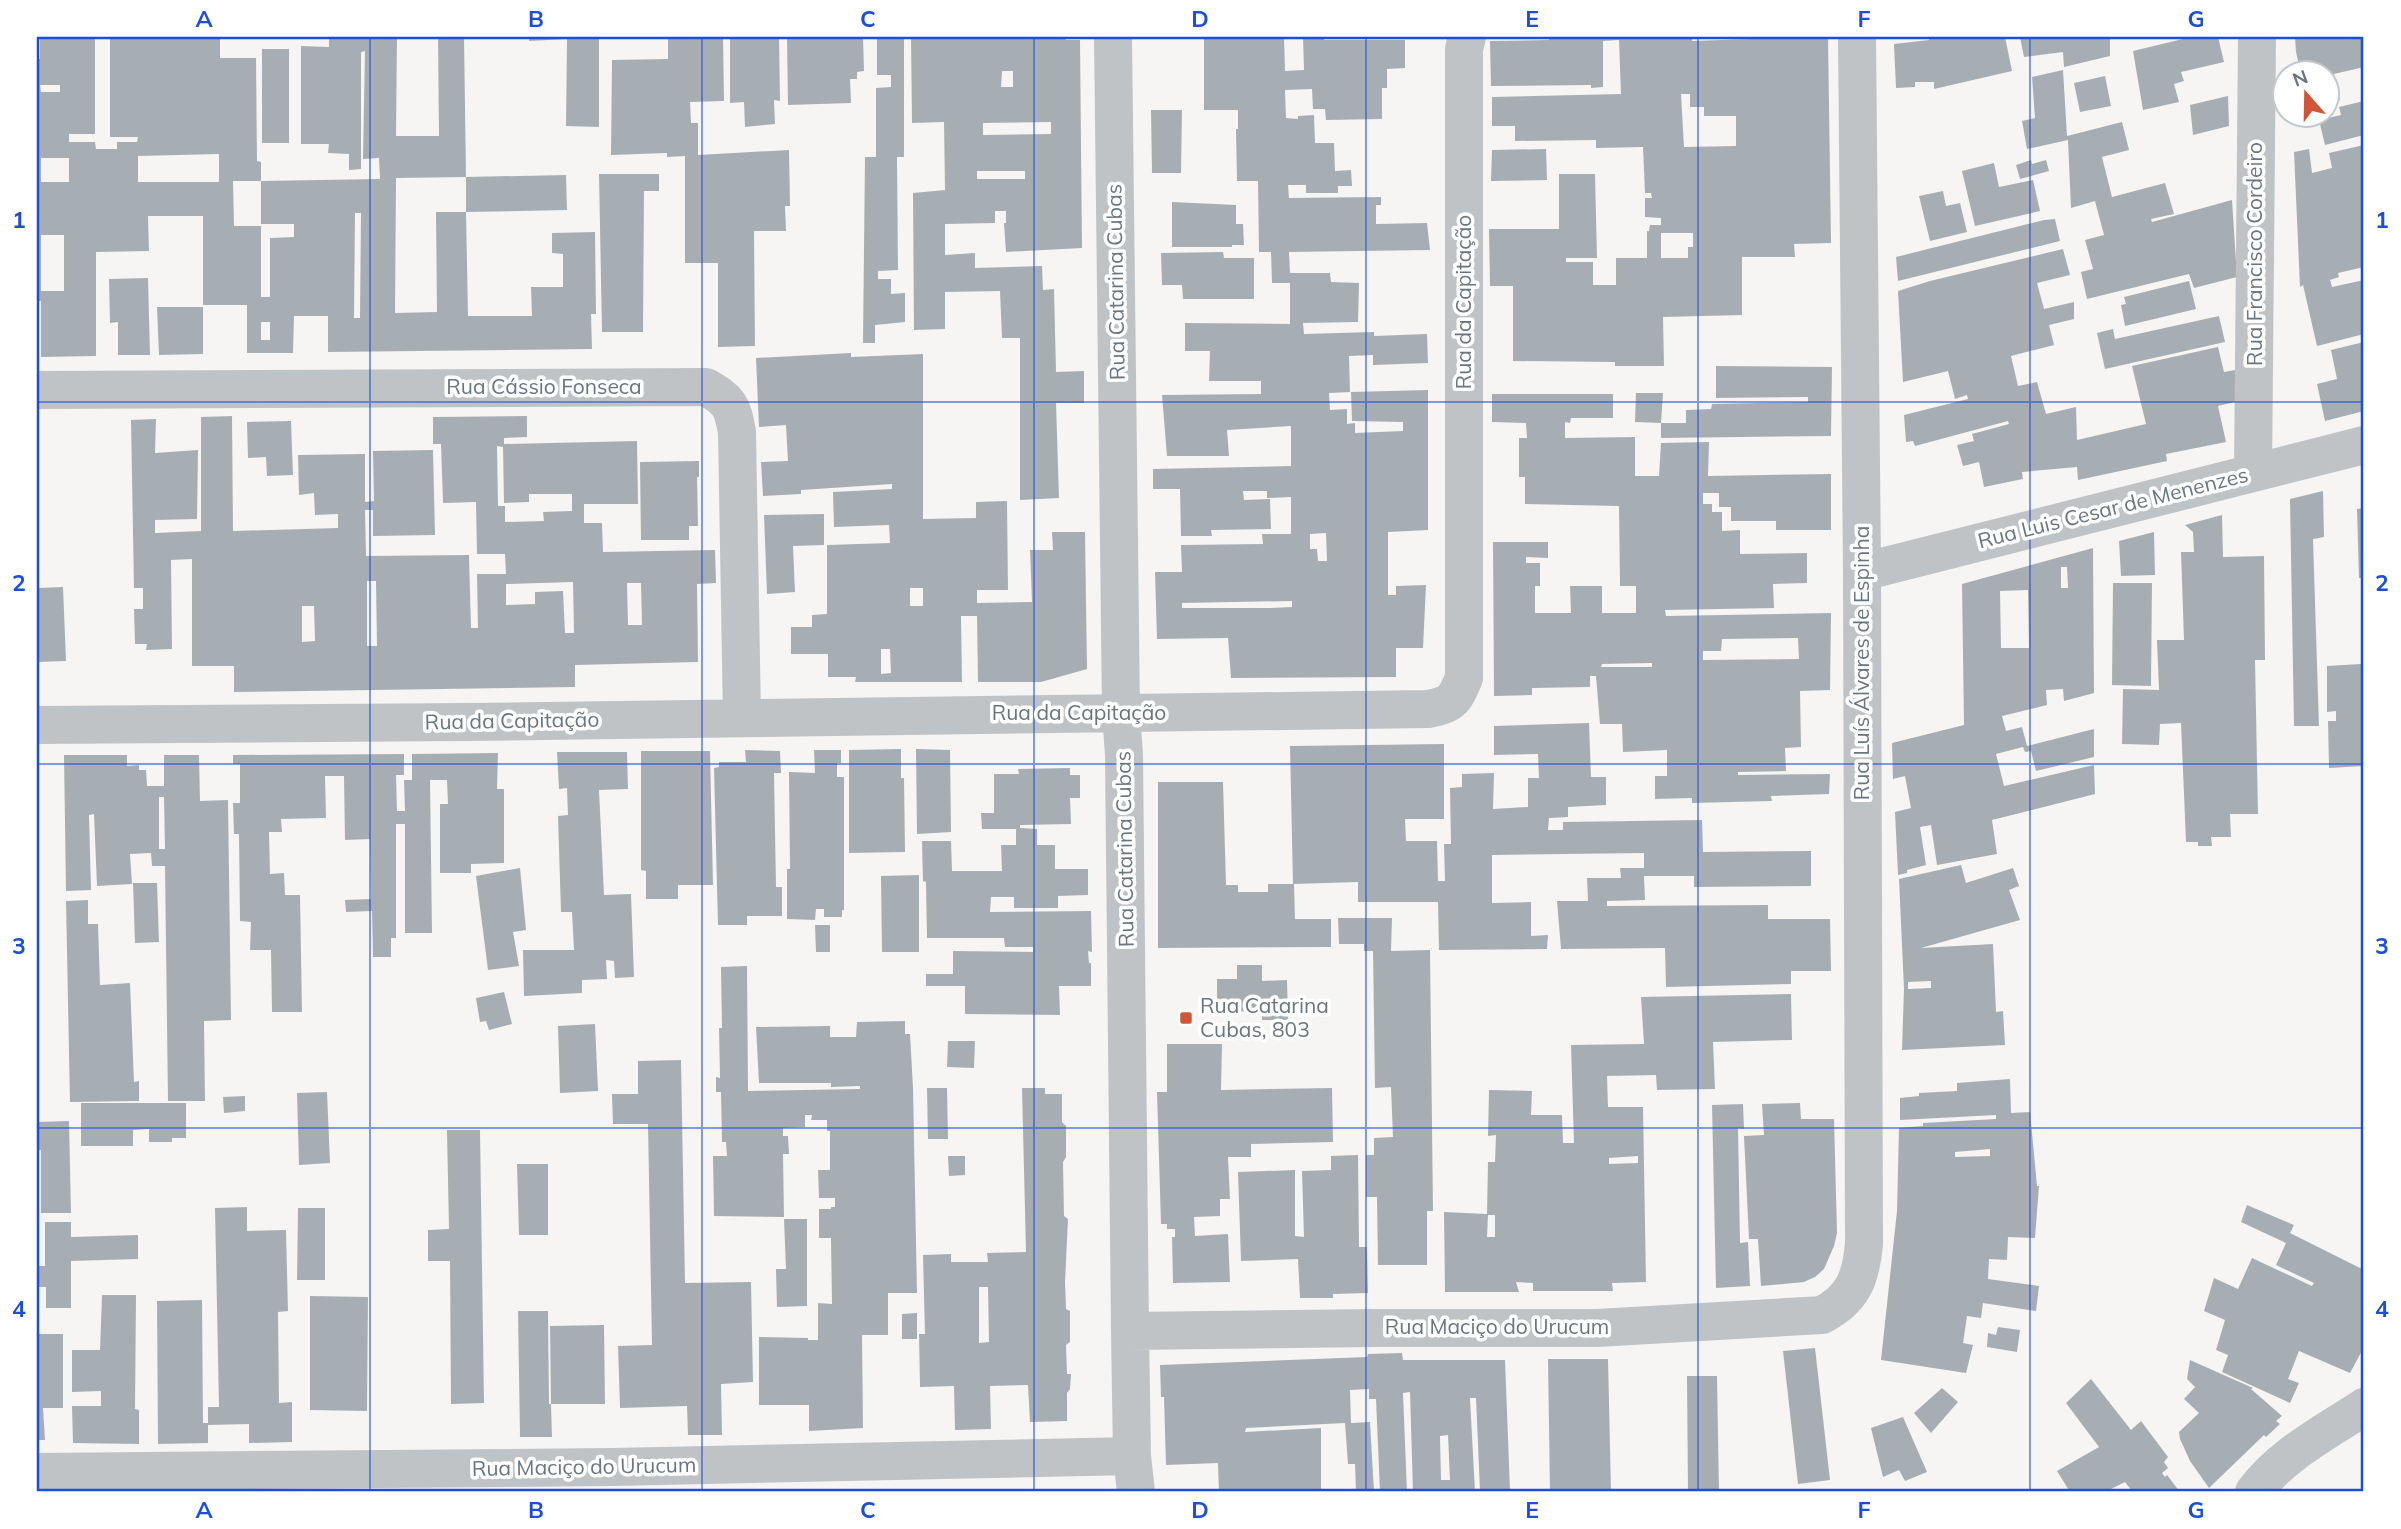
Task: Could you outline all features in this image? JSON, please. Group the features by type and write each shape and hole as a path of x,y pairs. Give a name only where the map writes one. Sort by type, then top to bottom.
{"street":[{"name":"Rua Catarina Cubas","path":"1113,37 1121,712 1124,755 1129,1331 1134,1474"},
{"name":"Rua da Capitação","path":"37,725 1428,709 1447,705 1455,699 1464,678 1464,49 1467,37"},
{"name":"Rua Luís Álvares de Espinha","path":"1853,1288 1862,1270 1864,1244 1857,37"},
{"name":"Rua Francisco Cordeiro","path":"2253,472 2257,37"},
{"name":"Rua Cássio Fonseca","path":"37,390 706,387 722,396 732,409 737,432 742,718"},
{"name":"Rua Luis Cesar de Menenzes","path":"1862,572 2364,445"},
{"name":"Rua Maciço do Urucum","path":"1129,1331 1597,1328 1822,1315 1840,1305 1853,1288"},
{"path":"2254,1492 2262,1481 2288,1458 2364,1407"},
{"name":"Rua Maciço do Urucum","path":"37,1472 613,1467 1134,1474"}],"building":[{"path":"40,37 95,37 95,134 69,134 69,142 95,142 96,149 117,149 117,142 137,142 138,137 110,137 110,37 220,37 220,58 256,58 257,161 261,162 261,181 380,179 379,158 363,159 365,51 361,52 361,169 349,170 349,154 328,153 329,144 301,144 301,46 329,47 329,37 397,37 396,136 439,136 438,37 464,37 466,177 396,178 395,313 437,312 436,212 466,212 468,316 532,316 531,287 563,287 563,254 552,253 552,233 595,232 596,314 591,314 592,349 328,352 328,316 294,316 293,353 247,353 247,305 203,305 203,216 148,216 149,251 96,252 96,356 41,357 41,301 37,301 37,59 40,59","holes":["40,85 60,85 60,92 41,92","219,154 219,182 138,182 138,156","41,158 69,158 69,182 41,182","233,181 261,181 261,224 294,224 294,237 270,238 270,297 261,297 261,226 234,226","355,213 361,213 360,318 354,318","41,235 64,235 64,291 41,291","261,322 270,322 270,340 261,340"]},
{"path":"529,37 599,37 599,127 566,126 567,39 529,41"},
{"path":"668,37 723,37 724,101 690,102 691,123 698,123 698,155 789,150 790,206 785,206 786,231 754,231 755,346 718,347 718,263 685,263 685,156 667,157 667,153 611,155 612,60 668,59"},
{"path":"730,37 779,37 780,101 774,100 775,124 745,127 744,102 730,103"},
{"path":"787,37 863,37 864,71 857,72 857,79 850,79 851,103 788,105"},
{"path":"877,37 904,37 904,157 897,157 898,270 878,271 878,279 891,279 891,294 905,293 905,322 875,325 875,343 863,343 865,157 876,157 876,88 891,87 891,75 877,75"},
{"path":"911,37 1066,37 1066,40 1080,40 1082,248 1006,252 1006,211 995,211 995,223 945,224 945,255 975,253 975,268 1042,266 1043,290 1054,289 1056,372 1084,371 1084,403 1056,403 1059,498 1020,500 1020,338 1002,338 1000,291 945,292 945,329 914,330 913,193 945,190 944,122 912,123","holes":["1002,71 1013,71 1013,87 1001,87","1051,122 1051,134 983,135 983,123","977,171 1025,171 1025,179 977,179"]},
{"path":"1204,37 1284,37 1285,71 1304,70 1303,37 1324,37 1324,40 1405,40 1405,68 1387,69 1387,88 1382,88 1382,119 1326,120 1325,109 1313,109 1312,89 1285,90 1286,118 1298,119 1298,116 1314,115 1315,143 1334,143 1335,171 1351,170 1352,186 1338,186 1338,193 1306,193 1306,185 1288,185 1289,198 1381,197 1381,205 1376,205 1376,224 1427,223 1430,250 1289,252 1290,273 1330,273 1331,282 1359,283 1358,322 1303,323 1304,334 1427,334 1428,363 1373,365 1373,355 1349,356 1350,392 1329,393 1330,410 1347,409 1347,424 1355,423 1355,433 1403,431 1403,422 1352,421 1351,392 1428,390 1428,530 1388,532 1388,595 1396,595 1396,586 1426,585 1423,648 1396,648 1396,677 1231,678 1228,638 1157,639 1155,572 1182,572 1181,545 1263,544 1262,534 1291,534 1291,497 1267,498 1267,491 1243,491 1244,500 1270,499 1271,529 1211,530 1212,536 1181,536 1180,489 1153,489 1153,469 1291,466 1291,426 1227,430 1229,456 1167,456 1162,395 1261,394 1261,381 1209,381 1210,351 1185,351 1185,323 1290,324 1290,283 1272,283 1271,252 1259,252 1258,181 1237,181 1238,110 1204,110","holes":["1326,533 1327,561 1318,561 1317,549 1310,549 1310,534","1292,601 1292,607 1182,608 1182,603"]},
{"path":"1549,37 1692,37 1692,41 1750,37 1828,37 1831,243 1794,244 1795,257 1742,257 1742,315 1663,317 1664,366 1615,366 1615,362 1513,361 1513,286 1490,286 1489,229 1559,229 1559,174 1595,174 1597,258 1566,258 1566,262 1593,262 1593,285 1616,285 1616,258 1647,258 1647,231 1650,225 1661,225 1661,218 1645,217 1645,198 1652,198 1651,193 1645,193 1643,147 1596,148 1596,140 1515,141 1515,126 1492,126 1492,97 1621,94 1619,40 1603,41 1603,87 1491,86 1490,41 1549,40","holes":["1681,94 1690,94 1690,107 1704,107 1704,116 1736,116 1736,146 1684,147","1661,233 1693,233 1693,247 1688,247 1688,258 1661,258"]},
{"path":"1934,37 2005,37 2012,71 1934,89 1934,82 1915,82 1915,87 1896,88 1894,44"},
{"path":"2020,37 2110,37 2110,56 2064,67 2063,52 2024,57"},
{"path":"2191,37 2218,37 2224,62 2181,72 2184,81 2174,84 2179,102 2143,110 2133,51"},
{"path":"2295,37 2364,37 2364,67 2342,72 2342,60 2298,60"},
{"path":"262,49 289,49 289,143 262,143"},
{"path":"2063,70 2067,136 2122,122 2129,150 2102,157 2112,197 2165,183 2174,214 2151,219 2152,222 2232,200 2237,277 2194,288 2189,274 2087,299 2081,272 2093,269 2085,240 2104,235 2095,201 2071,208 2068,140 2027,149 2022,121 2035,118 2032,77"},
{"path":"2105,76 2111,106 2080,112 2074,83"},
{"path":"2228,96 2229,126 2193,135 2190,105"},
{"path":"2364,101 2364,135 2325,145 2321,130 2342,130 2342,106"},
{"path":"1151,110 1182,110 1181,173 1152,173"},
{"path":"2364,145 2364,267 2338,273 2339,277 2330,280 2332,287 2364,280 2364,334 2317,346 2303,285 2300,287 2294,152 2309,149 2312,173 2332,168 2329,153"},
{"path":"1546,149 1547,180 1491,181 1492,150"},
{"path":"2031,160 2032,164 2046,160 2049,171 2020,179 2016,165"},
{"path":"1994,163 1999,187 2033,180 2040,211 1975,226 1962,171"},
{"path":"599,174 659,174 659,191 644,191 643,332 602,332"},
{"path":"566,175 567,210 466,212 466,177"},
{"path":"1943,191 1946,206 1960,203 1967,232 1930,241 1919,196"},
{"path":"1172,202 1236,205 1236,224 1243,224 1244,245 1172,247"},
{"path":"2055,219 2060,241 1898,281 1896,257"},
{"path":"2063,249 2070,275 2037,283 2044,309 2074,302 2074,319 2049,325 2054,345 2011,356 2018,386 2037,382 2046,414 2076,407 2077,440 2146,424 2132,366 2218,347 2224,372 2241,369 2243,400 2218,406 2226,442 2166,454 2167,461 2078,480 2077,467 2022,472 2023,479 1984,487 1979,462 1963,466 1957,445 1974,441 1972,434 2009,424 2008,421 1915,446 1913,441 1906,442 1904,415 1968,399 1967,395 1955,399 1948,371 1903,382 1898,291"},
{"path":"1223,252 1224,258 1254,258 1254,299 1183,299 1182,285 1162,285 1161,253"},
{"path":"148,278 150,355 118,355 118,322 110,323 109,279"},
{"path":"2189,281 2196,309 2125,326 2121,305 2126,304 2124,297"},
{"path":"157,307 203,307 203,354 159,355"},
{"path":"2219,316 2225,342 2105,369 2097,333 2113,329 2115,339"},
{"path":"2364,342 2364,411 2325,421 2317,384 2337,379 2331,350"},
{"path":"851,353 851,357 923,354 923,519 976,518 976,502 1007,501 1008,590 977,590 977,603 1032,602 1030,550 1053,550 1052,532 1085,532 1087,669 1041,682 978,682 977,616 961,616 962,682 855,682 856,677 828,677 828,654 791,654 791,627 812,627 812,615 827,614 827,545 890,543 889,525 834,527 833,492 892,489 892,484 801,490 801,494 763,496 761,462 788,461 786,425 759,427 756,358","holes":["910,588 923,588 923,606 910,606","881,649 890,649 891,673 881,674"]},
{"path":"1716,366 1832,367 1831,436 1661,438 1661,423 1686,423 1686,410 1711,409 1712,404 1808,402 1808,397 1716,398"},
{"path":"1636,393 1663,393 1661,423 1635,422"},
{"path":"1492,394 1613,394 1613,418 1571,418 1570,423 1565,422 1565,438 1635,437 1635,476 1659,476 1661,443 1709,442 1708,476 1831,474 1831,530 1776,530 1776,521 1731,521 1731,507 1719,507 1719,493 1703,493 1703,504 1712,504 1712,512 1722,512 1722,531 1740,530 1740,554 1807,553 1807,583 1773,584 1774,608 1665,610 1666,616 1831,613 1830,690 1800,691 1801,747 1785,748 1786,771 1738,772 1738,775 1830,774 1829,794 1771,796 1772,801 1692,803 1692,798 1655,799 1655,776 1667,776 1667,750 1623,752 1622,724 1600,724 1596,676 1590,676 1590,687 1532,688 1532,695 1494,696 1493,542 1548,542 1548,558 1526,557 1526,563 1540,563 1540,586 1535,586 1535,613 1571,613 1570,586 1602,586 1602,613 1636,613 1636,586 1620,586 1619,506 1525,504 1525,477 1519,477 1519,438 1527,438 1526,423 1492,422","holes":["1798,638 1799,659 1703,660 1703,651 1721,651 1722,639","1652,663 1652,667 1601,667 1602,664"]},
{"path":"232,416 233,531 338,528 338,514 315,515 314,493 299,495 298,455 365,454 365,502 374,501 373,451 433,450 435,535 373,536 373,510 365,510 366,556 469,555 471,628 478,628 477,574 506,574 505,554 477,554 476,502 443,503 441,444 433,444 433,417 527,416 527,437 504,438 504,444 637,441 638,504 584,504 584,523 602,523 603,552 715,550 716,583 697,584 698,662 575,665 575,687 234,692 234,666 192,666 192,559 171,560 172,649 146,650 147,644 135,644 134,609 143,609 143,588 134,588 131,420 156,419 155,453 198,450 197,519 155,520 155,533 201,531 201,417","holes":["497,446 503,447 504,503 529,502 529,494 572,494 572,511 543,512 544,521 505,522 505,506 498,506","367,581 376,581 377,646 367,646","573,582 574,633 565,633 563,591 535,592 535,604 506,605 506,584","627,583 641,583 642,625 628,625","302,606 314,606 315,641 302,642"]},
{"path":"291,421 293,475 267,476 266,457 248,458 247,422"},
{"path":"699,461 698,526 689,526 689,540 641,540 640,462"},
{"path":"2323,491 2324,537 2313,539 2319,726 2294,726 2290,499"},
{"path":"2364,508 2364,578 2359,578 2357,509"},
{"path":"824,514 824,545 793,546 795,592 767,594 764,515"},
{"path":"2222,515 2223,557 2264,556 2265,660 2255,660 2258,814 2230,814 2231,837 2211,837 2212,846 2198,846 2198,842 2186,842 2181,723 2160,724 2159,745 2122,744 2123,689 2159,690 2157,640 2184,640 2181,552 2194,552 2193,532 2185,525"},
{"path":"2154,532 2155,575 2121,576 2119,541"},
{"path":"2093,548 2094,693 2064,701 2063,689 2046,690 2047,705 2002,716 2006,731 2022,727 2027,746 2094,729 2094,757 2036,771 2031,751 2025,752 2023,747 1996,754 2004,786 2094,765 2095,794 1992,820 1997,854 1937,865 1931,825 1920,827 1926,865 1898,875 1895,812 1911,808 1905,776 1893,779 1892,743 1964,725 1962,584","holes":["2061,567 2067,567 2068,588 2061,588","2028,590 2029,648 2001,648 2000,591"]},
{"path":"2113,583 2152,583 2151,686 2112,685"},
{"path":"63,587 66,661 37,662 37,588"},
{"path":"2361,664 2364,766 2329,768 2328,721 2336,721 2336,711 2327,712 2327,666"},
{"path":"1589,723 1591,777 1606,777 1606,805 1568,807 1568,817 1549,818 1548,830 1563,830 1563,822 1702,820 1703,852 1811,851 1811,886 1694,887 1694,876 1644,876 1645,900 1607,901 1607,906 1768,905 1768,919 1830,919 1831,971 1791,971 1791,984 1666,987 1665,948 1561,949 1557,901 1588,901 1587,878 1621,878 1620,868 1644,868 1644,853 1492,855 1492,903 1531,902 1531,936 1548,935 1547,949 1439,950 1438,902 1358,902 1358,882 1293,884 1290,746 1444,744 1444,819 1405,819 1406,841 1437,841 1438,881 1445,881 1444,844 1451,844 1450,788 1462,787 1462,774 1494,773 1493,809 1528,807 1528,778 1539,778 1538,754 1494,755 1494,726"},
{"path":"901,749 905,852 849,853 849,750"},
{"path":"916,749 950,750 951,832 917,834"},
{"path":"745,750 780,751 781,773 774,773 776,887 782,887 782,916 747,916 747,925 718,925 714,768 719,767 719,762 746,762"},
{"path":"814,750 841,750 837,777 844,777 844,910 842,917 824,917 824,909 816,909 815,920 787,919 787,869 790,869 789,772 815,773"},
{"path":"641,751 710,751 713,885 678,885 678,899 646,899 646,871 641,870"},
{"path":"557,752 627,752 628,789 599,790 604,895 631,894 634,977 615,978 614,961 606,960 607,979 582,980 582,993 524,996 523,950 574,950 572,912 561,912 558,816 568,815 567,788 559,789"},
{"path":"498,753 497,789 504,789 504,863 471,864 471,873 440,873 440,804 448,804 447,780 430,780 432,933 405,933 405,824 396,824 396,938 391,938 391,957 373,957 372,911 346,912 345,900 371,899 370,839 345,840 344,776 325,776 326,818 281,819 282,832 269,832 270,874 284,873 285,895 300,895 302,1012 272,1012 271,950 250,950 251,922 240,921 239,834 234,834 233,803 240,803 240,764 233,764 233,755 404,754 404,775 396,775 397,811 405,811 404,780 412,780 412,754"},
{"path":"64,755 127,755 127,766 139,765 139,770 146,770 147,786 164,786 164,755 199,755 200,801 228,800 231,1020 204,1021 205,1101 168,1101 165,866 152,866 151,853 130,854 132,884 97,886 94,814 89,815 91,890 66,891","holes":["159,797 164,797 165,849 159,849"]},
{"path":"1070,768 1070,775 1080,775 1080,798 1070,798 1071,824 1020,825 1020,828 1037,829 1037,845 1055,845 1055,869 1088,869 1088,895 1058,896 1058,908 1014,908 1014,897 991,897 990,912 1091,911 1092,952 1088,951 1091,986 1059,986 1060,1015 965,1014 965,986 926,986 926,974 953,974 953,951 1033,952 1033,947 1005,947 1004,938 927,938 922,841 951,841 952,871 1002,871 1001,845 1016,845 1016,829 982,829 981,813 994,813 994,774 1019,774 1018,769"},
{"path":"1158,782 1223,782 1226,885 1238,885 1238,892 1268,892 1268,884 1294,884 1295,919 1331,919 1331,947 1158,948"},
{"path":"1961,865 1966,883 2013,868 2019,886 2009,890 2020,920 1921,948 1993,944 1996,1012 2003,1011 2005,1045 1902,1050 1904,989 1899,879","holes":["1931,981 1931,988 1908,989 1908,982"]},
{"path":"520,868 526,930 513,932 519,966 488,970 476,876"},
{"path":"919,875 919,952 882,952 881,876"},
{"path":"133,883 157,883 159,942 135,943"},
{"path":"88,900 88,924 98,924 100,985 130,983 134,1082 139,1081 139,1101 70,1102 66,901"},
{"path":"1338,918 1392,918 1391,951 1430,950 1433,1211 1427,1211 1427,1265 1378,1265 1377,1197 1366,1197 1366,1155 1374,1155 1374,1138 1393,1137 1391,1087 1375,1088 1373,951 1364,951 1364,944 1339,944"},
{"path":"815,925 830,925 830,952 816,952"},
{"path":"1237,965 1262,965 1262,981 1287,980 1288,1020 1262,1020 1262,1011 1217,1012 1217,979 1237,979"},
{"path":"747,966 748,1091 860,1089 860,1086 831,1087 831,1083 759,1083 756,1027 830,1026 830,1037 856,1037 857,1022 905,1021 905,1034 910,1034 917,1293 888,1293 888,1335 862,1335 863,1428 809,1431 809,1405 759,1405 759,1337 818,1340 818,1303 832,1304 831,1238 819,1238 819,1209 835,1207 835,1198 819,1198 818,1170 830,1170 830,1131 827,1131 827,1120 811,1120 812,1115 805,1115 805,1127 783,1128 783,1136 788,1136 789,1154 783,1154 784,1217 714,1216 713,1156 727,1156 726,1142 722,1142 721,1092 716,1092 716,1077 720,1078 719,1028 722,1028 721,967"},
{"path":"504,992 512,1024 489,1030 486,1021 480,1022 476,998"},
{"path":"1791,994 1792,1040 1713,1042 1715,1089 1657,1090 1656,1075 1607,1076 1608,1107 1643,1107 1646,1282 1612,1283 1613,1291 1533,1291 1533,1283 1516,1282 1519,1292 1445,1292 1444,1212 1487,1214 1488,1162 1495,1162 1496,1135 1488,1136 1489,1090 1532,1091 1531,1115 1562,1115 1563,1143 1574,1143 1571,1045 1644,1044 1641,997","holes":["1638,1156 1638,1163 1609,1164 1609,1158","1488,1215 1495,1215 1495,1237 1487,1237"]},
{"path":"595,1024 598,1091 560,1093 558,1026"},
{"path":"948,1041 975,1041 974,1068 947,1067"},
{"path":"1167,1044 1222,1044 1221,1090 1332,1088 1333,1142 1251,1144 1251,1157 1228,1157 1230,1199 1220,1199 1220,1216 1194,1217 1195,1236 1228,1234 1230,1282 1173,1283 1172,1237 1175,1237 1175,1229 1167,1229 1167,1224 1161,1224 1157,1092 1167,1092"},
{"path":"681,1060 685,1283 751,1282 753,1382 721,1384 722,1435 688,1435 687,1406 620,1408 618,1346 652,1345 648,1124 613,1124 612,1094 638,1094 638,1061"},
{"path":"2010,1079 2011,1113 2030,1112 2039,1186 2035,1238 2008,1237 2007,1260 1989,1259 1988,1279 2039,1286 2036,1311 1983,1303 1981,1318 1967,1316 1963,1343 1973,1345 1966,1373 1881,1360 1897,1211 1899,1128 1923,1126 1923,1123 1996,1119 1996,1115 1900,1120 1900,1098 1919,1096 1919,1093 1957,1091 1957,1083","holes":["1990,1149 1990,1156 1955,1157 1955,1152"]},
{"path":"927,1088 947,1088 948,1139 928,1139"},
{"path":"1022,1088 1045,1088 1045,1094 1062,1094 1062,1122 1066,1126 1066,1157 1063,1162 1064,1216 1068,1219 1065,1282 1066,1309 1070,1311 1070,1342 1066,1345 1067,1374 1071,1374 1070,1389 1067,1393 1067,1421 1030,1422 1028,1385 990,1386 991,1429 955,1430 954,1386 920,1387 919,1334 925,1334 923,1255 951,1254 951,1262 988,1262 987,1253 1026,1252","holes":["979,1287 988,1287 989,1342 979,1343"]},
{"path":"327,1092 330,1163 299,1165 297,1093"},
{"path":"245,1096 245,1111 224,1113 223,1097"},
{"path":"81,1103 186,1103 186,1138 172,1138 172,1142 149,1142 149,1129 133,1130 133,1146 81,1146"},
{"path":"1800,1103 1801,1119 1834,1119 1837,1233 1824,1269 1815,1277 1804,1282 1761,1286 1758,1239 1749,1239 1744,1136 1764,1135 1762,1104"},
{"path":"1743,1104 1744,1129 1738,1128 1740,1243 1748,1242 1750,1286 1716,1288 1712,1105"},
{"path":"69,1121 71,1213 41,1213 41,1150 37,1150 37,1122"},
{"path":"447,1130 480,1130 484,1403 451,1404 450,1261 428,1261 428,1230 449,1229"},
{"path":"1358,1155 1359,1247 1367,1247 1368,1293 1333,1294 1333,1298 1300,1298 1298,1259 1241,1261 1238,1172 1295,1170 1295,1236 1304,1237 1302,1171 1331,1170 1331,1156"},
{"path":"948,1156 965,1156 965,1175 949,1176"},
{"path":"517,1164 548,1164 548,1235 519,1235"},
{"path":"2247,1205 2294,1225 2290,1233 2364,1270 2364,1347 2350,1373 2299,1351 2288,1379 2299,1383 2290,1403 2222,1372 2228,1355 2216,1350 2225,1320 2204,1311 2214,1278 2238,1289 2252,1258 2312,1286 2314,1283 2276,1265 2286,1243 2241,1222"},
{"path":"247,1207 247,1231 286,1230 288,1311 278,1312 279,1403 292,1402 292,1442 249,1443 249,1424 208,1425 208,1443 158,1444 157,1301 202,1300 203,1423 208,1423 208,1407 219,1407 215,1208"},
{"path":"298,1208 325,1208 325,1280 297,1280"},
{"path":"784,1219 807,1219 807,1306 777,1307 776,1269 786,1269"},
{"path":"45,1222 71,1222 71,1237 138,1235 138,1259 71,1261 71,1308 46,1308 46,1287 37,1287 37,1266 45,1266"},
{"path":"102,1295 136,1295 135,1409 139,1410 139,1444 73,1443 72,1406 101,1406 101,1391 72,1392 72,1350 100,1350"},
{"path":"310,1296 368,1297 367,1411 310,1410"},
{"path":"518,1311 548,1311 552,1437 520,1437"},
{"path":"917,1313 917,1339 902,1339 902,1314"},
{"path":"604,1325 605,1404 551,1404 550,1326"},
{"path":"1998,1327 2020,1330 2017,1352 1987,1347 1988,1333 1996,1335"},
{"path":"37,1334 63,1334 63,1408 43,1408 45,1440 37,1440"},
{"path":"1815,1348 1830,1480 1798,1484 1783,1351"},
{"path":"1402,1353 1403,1360 1505,1360 1510,1490 1480,1491 1476,1398 1470,1398 1475,1492 1413,1492 1410,1392 1403,1393 1407,1492 1380,1492 1376,1399 1369,1399 1369,1389 1350,1390 1351,1423 1370,1422 1374,1492 1356,1492 1355,1464 1348,1464 1345,1423 1246,1428 1245,1432 1321,1428 1321,1492 1219,1492 1218,1463 1166,1465 1160,1365 1367,1357 1368,1354","holes":["1448,1435 1450,1480 1441,1480 1440,1436"]},
{"path":"1548,1359 1608,1359 1611,1492 1550,1492"},
{"path":"2190,1360 2253,1388 2251,1389 2282,1416 2276,1421 2280,1424 2266,1437 2264,1435 2209,1488 2190,1461 2180,1439 2179,1432 2199,1413 2184,1399 2195,1387 2187,1379"},
{"path":"1687,1376 1717,1376 1719,1492 1688,1492"},
{"path":"2091,1379 2131,1430 2141,1421 2168,1457 2164,1462 2168,1468 2162,1473 2165,1477 2167,1475 2180,1492 2133,1492 2125,1482 2105,1492 2070,1492 2057,1471 2099,1447 2066,1403"},
{"path":"1942,1388 1958,1402 1931,1433 1914,1413"},
{"path":"1903,1417 1927,1472 1905,1481 1899,1470 1883,1477 1871,1428"}],"place":[{"name":"Rua Catarina Cubas, 803","path":"1186,1018"}]}
